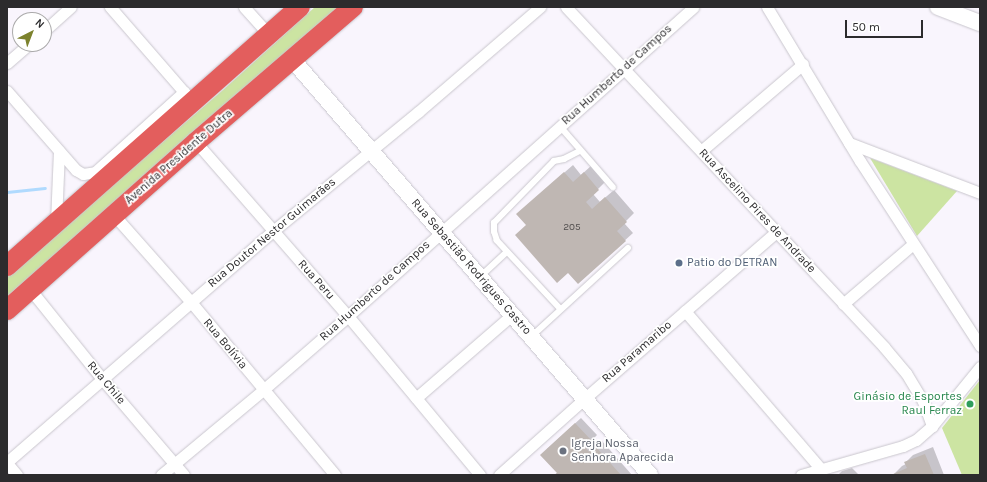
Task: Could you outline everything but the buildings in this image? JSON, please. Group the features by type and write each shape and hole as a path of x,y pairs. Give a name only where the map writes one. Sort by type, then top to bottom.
{"highway":[{"path":"7,266 300,7"},
{"name":"Avenida Presidente Dutra","path":"7,310 196,142 353,7"}],"street":[{"path":"52,24 71,7"},
{"path":"7,91 76,170 83,174 95,172 183,94 183,90 110,7"},
{"path":"244,7 270,35"},
{"name":"Rua Doutor Nestor Guimarães","path":"7,463 273,231 370,152 540,7"},
{"name":"Rua Ascelino Pires de Andrade","path":"566,7 906,373 923,401 932,426"},
{"name":"Rua Humberto de Campos","path":"161,475 264,390 693,7"},
{"path":"767,7 803,64 860,161 980,346"},
{"path":"938,7 980,23"},
{"path":"7,63 20,52"},
{"name":"Rua Sebastião Rodrigues Castro","path":"292,59 370,152 442,232 650,475"},
{"path":"701,151 803,64"},
{"name":"Rua Peru","path":"196,142 348,316 480,475"},
{"path":"849,143 980,193"},
{"path":"860,161 868,150"},
{"path":"56,222 59,151"},
{"name":"Rua Bolívia","path":"114,215 191,302 335,475"},
{"name":"Rua Paramaribo","path":"499,475 684,311 776,232"},
{"path":"842,304 913,244"},
{"name":"Rua Chile","path":"30,289 102,379 184,475"},
{"path":"684,311 821,469"},
{"path":"416,398 513,314"},
{"path":"802,475 903,446 916,440 932,426 980,368"},
{"path":"7,463 17,475"}],"lane":[{"path":"560,126 580,151 613,187"},
{"path":"560,310 497,241 494,232 494,223 554,161 564,159 580,151"},
{"path":"532,336 628,248"},
{"path":"480,277 507,252"}],"green space":[{"path":"315,7 343,7 7,296 7,276 223,90"},
{"path":"870,158 957,191 917,236"},
{"name":"Ginásio de Esportes Raul Ferraz","path":"980,380 980,475 962,475 942,428"}],"waterway":[{"path":"7,192 45,188"}],"place":[{"name":"Patio do DETRAN","path":"679,263"},
{"name":"Ginásio de Esportes Raul Ferraz","path":"970,404"},
{"name":"Igreja Nossa Senhora Aparecida","path":"563,451"}]}
